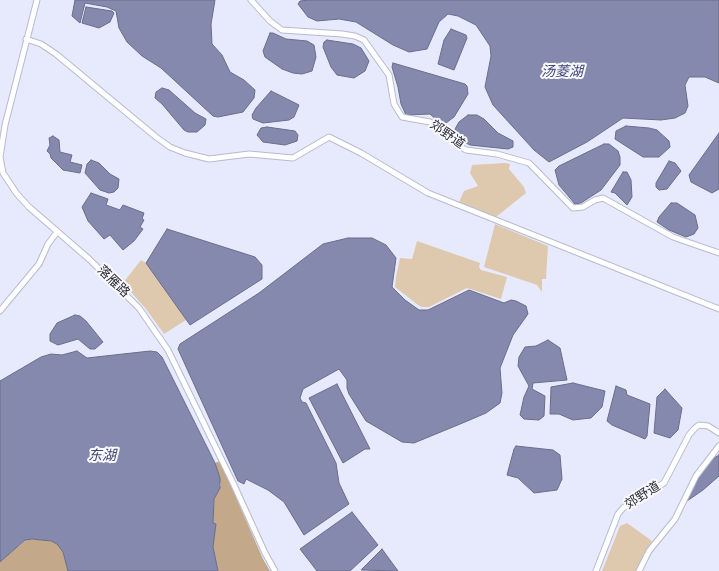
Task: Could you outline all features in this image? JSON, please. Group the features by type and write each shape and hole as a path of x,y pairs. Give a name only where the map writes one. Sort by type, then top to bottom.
{"street":[{"name":"落雁路","path":"38,0 26,39 5,125 0,157 3,173 22,201 95,265 140,308 168,350 275,571"},
{"name":"郊野道","path":"251,0 270,21 282,30 342,34 355,36 364,40 389,75 394,104 402,117 430,122 458,146 466,150 497,154 529,163 573,208 583,207 595,200 603,198 673,237 719,253"},
{"path":"26,39 41,44 56,54 156,137 170,147 185,153 209,159 249,154 293,158 329,137 428,193 719,309"},
{"path":"0,120 5,125"},
{"path":"0,311 39,264 48,244 57,232"},
{"name":"郊野道","path":"596,571 621,511 664,483 689,435 695,428 700,426 708,426 719,433"},
{"path":"639,571 645,556 675,519 696,476 719,446"}],"shaded area":[{"path":"510,164 509,169 524,187 526,193 496,217 459,202 464,191 478,186 470,173 472,165"},
{"path":"495,224 548,246 546,279 542,279 542,292 537,285 484,267"},
{"path":"417,241 480,263 479,267 481,270 507,277 501,299 467,288 429,307 422,307 418,305 395,287 400,258 412,259"},
{"path":"141,260 146,263 164,287 186,320 164,334 146,309 123,283"},
{"path":"220,461 263,559 270,571 218,571 213,547 216,525 213,523 214,499 221,485 215,463"},
{"path":"627,523 652,541 636,571 602,571 620,526"},
{"path":"27,539 48,540 57,544 63,552 68,571 0,571 0,562"}],"water":[{"path":"75,0 215,0 211,24 212,44 222,55 230,72 244,80 255,90 254,98 243,112 218,117 213,116 161,68 142,56 127,42 119,28 116,11 107,7 85,3 80,23 72,16"},
{"name":"汤菱湖","path":"719,0 719,83 705,77 689,77 685,85 688,106 685,113 675,118 661,120 623,118 587,142 549,162 534,150 493,105 485,87 491,56 490,46 476,25 458,16 448,14 439,22 427,49 409,52 393,45 356,22 339,19 317,21 308,17 298,4 300,1"},
{"path":"86,7 112,11 114,13 110,22 99,28 82,23"},
{"path":"451,29 466,35 467,38 454,70 438,64 444,40"},
{"path":"270,33 286,39 307,41 314,45 316,57 312,71 302,74 293,73 282,69 265,57 263,51"},
{"path":"327,40 353,44 361,48 369,61 365,71 354,78 337,75 331,67 323,47 324,42"},
{"path":"393,63 465,84 467,86 468,94 454,117 446,123 439,122 430,114 406,115 401,104 392,67"},
{"path":"162,88 169,90 195,113 206,119 205,125 197,132 188,132 184,130 155,98 156,92"},
{"path":"271,91 299,105 294,117 289,120 263,123 253,119 252,115 256,108"},
{"path":"468,115 477,115 484,119 498,133 513,141 513,147 508,149 470,145 462,141 455,135 455,129 459,122"},
{"path":"626,126 657,130 669,141 670,147 659,157 643,157 615,139 616,131"},
{"path":"267,127 295,131 298,135 297,141 285,145 263,142 257,135 261,128"},
{"path":"719,133 719,189 712,193 691,182 689,175"},
{"path":"53,136 59,140 60,152 72,155 70,162 82,165 80,173 63,170 51,158 47,151 50,145 49,138"},
{"path":"604,144 609,144 618,151 620,165 601,190 581,203 575,204 559,185 555,170 559,166"},
{"path":"91,160 99,163 110,174 119,179 118,188 114,192 109,193 100,190 85,173 87,164"},
{"path":"669,161 675,163 681,171 667,189 659,190 656,187 656,183"},
{"path":"623,172 627,172 631,180 632,197 627,205 615,193 611,192"},
{"path":"91,193 108,199 106,205 120,210 123,205 144,213 142,219 144,220 140,227 143,229 134,241 123,250 110,235 104,239 88,221 82,207"},
{"path":"671,203 677,203 695,215 698,228 694,234 686,237 669,230 657,222 659,217"},
{"path":"167,229 255,257 262,265 262,279 190,325 146,263"},
{"path":"348,238 372,238 386,245 396,258 392,287 405,300 419,310 428,310 469,290 504,303 511,300 516,301 526,306 528,314 513,335 500,368 502,393 500,403 486,413 414,443 402,442 366,421 349,394 347,380 339,369 303,389 300,398 302,402 306,403 336,463 339,483 349,504 304,535 284,502 268,490 246,479 244,484 238,481 178,349 180,344 259,293 323,244"},
{"path":"75,315 80,316 86,321 103,342 95,349 90,349 78,339 58,345 50,341 50,334 57,323"},
{"path":"548,340 560,348 567,380 533,383 532,389 545,396 544,416 539,420 524,419 520,415 524,397 529,386 518,366 519,357 525,347 536,346"},
{"name":"东湖","path":"77,351 87,358 150,351 157,352 162,357 215,463 220,478 220,488 214,499 213,523 216,524 213,547 218,571 68,571 63,552 57,544 51,541 32,539 25,540 0,562 0,381 41,357 51,354 62,355"},
{"path":"573,383 605,391 602,407 591,418 573,420 559,414 550,414 551,387"},
{"path":"337,384 370,449 365,449 343,463 309,398"},
{"path":"616,386 626,390 627,395 650,404 647,436 645,439 612,425 607,421"},
{"path":"665,389 682,408 678,430 670,438 654,433 657,397"},
{"path":"516,446 553,450 560,455 562,479 557,490 534,493 518,478 507,475"},
{"path":"719,455 719,476 687,501 687,497 699,477 714,458"},
{"path":"352,512 378,545 350,571 317,571 300,549"},
{"path":"382,549 398,571 361,570"}]}
